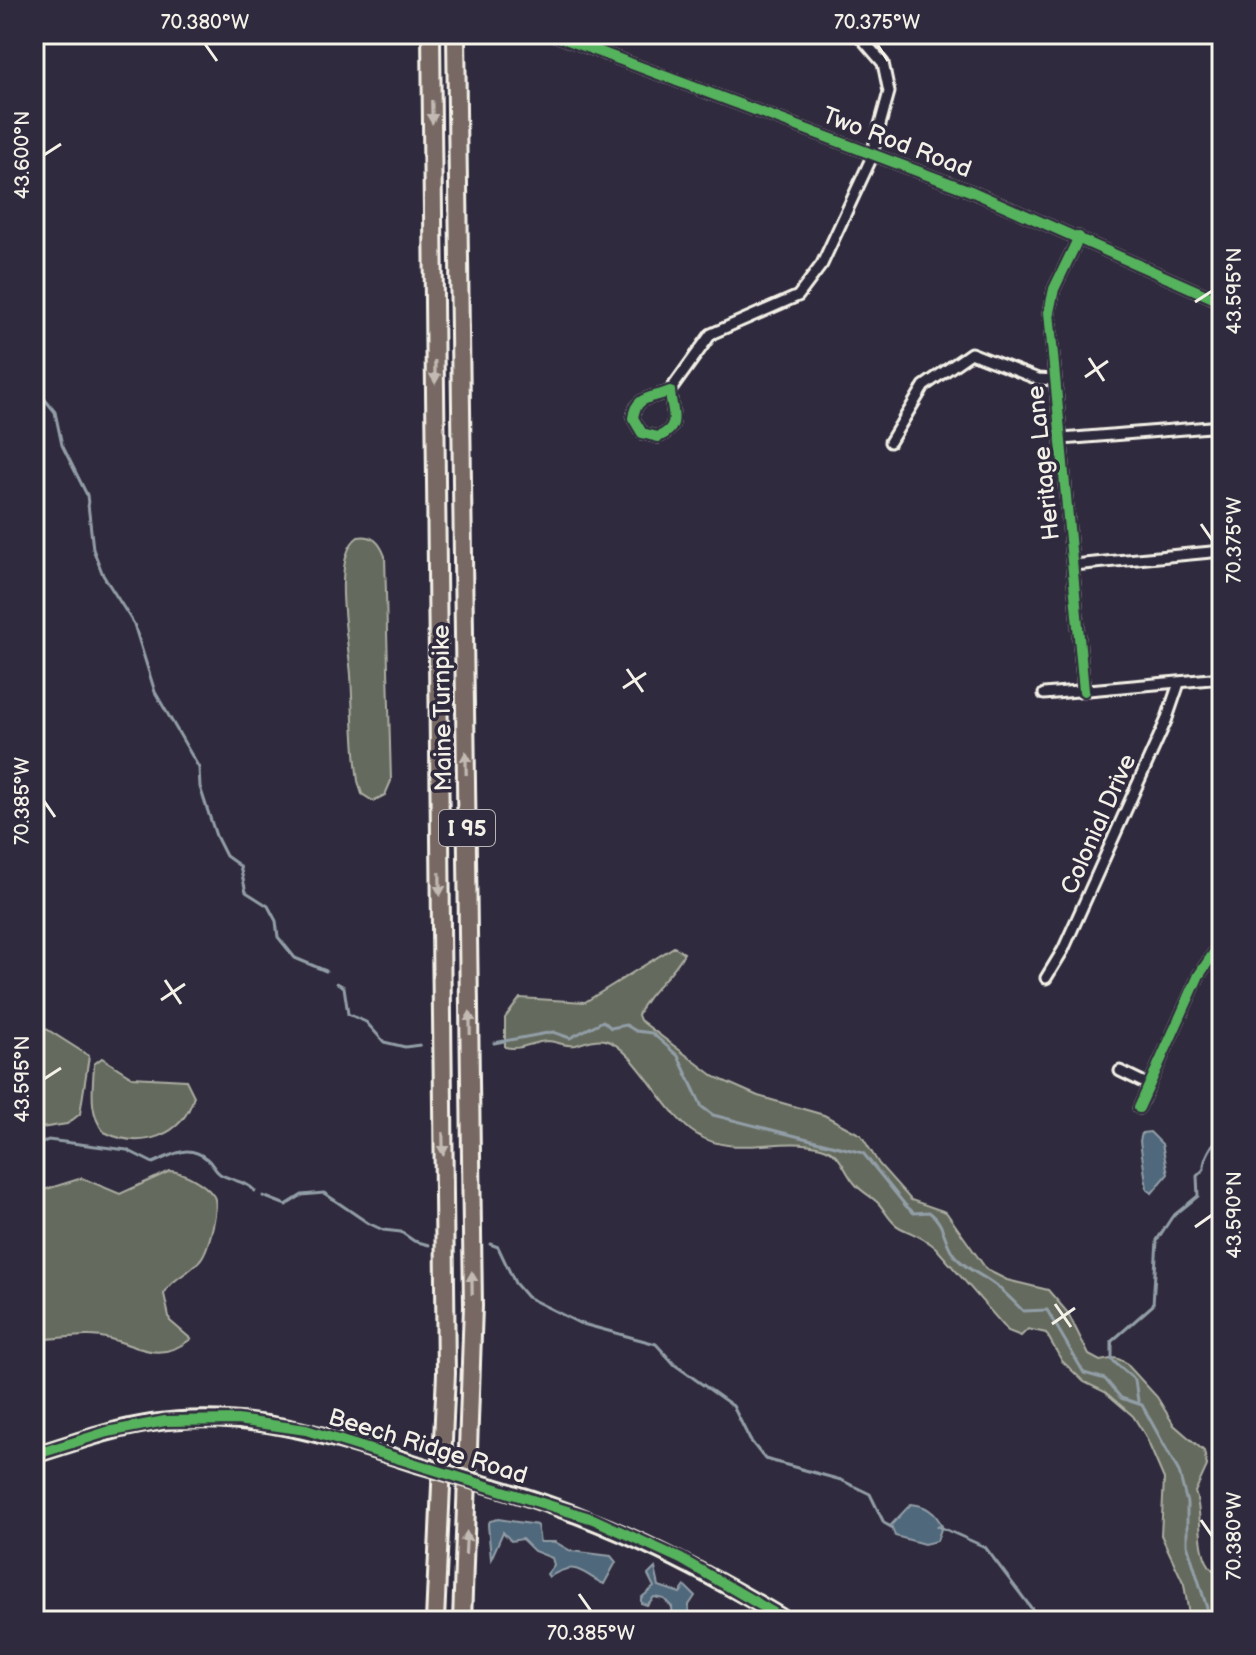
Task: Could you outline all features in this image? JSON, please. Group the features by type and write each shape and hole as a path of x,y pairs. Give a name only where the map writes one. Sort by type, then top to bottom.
{"highway":[{"name":"Maine Turnpike","path":"431,34 446,1373 435,1621"},
{"name":"Maine Turnpike","path":"456,34 473,1306 462,1621"}],"street":[{"name":"Two Rod Road","path":"552,34 872,154 1079,237 1222,302"},
{"path":"670,391 675,413 672,427 662,436 645,435 634,421 637,404 648,396 670,391 711,334 804,291 822,264 872,154 889,84 880,57 858,34"},
{"name":"Heritage Lane","path":"1079,237 1049,307 1084,691"},
{"path":"890,442 924,386 971,353 1038,379 1055,380"},
{"path":"1062,439 1222,426"},
{"path":"1073,565 1222,551"},
{"path":"1044,694 1222,678"},
{"name":"Colonial Drive","path":"1046,978 1063,950 1166,721 1179,683"},
{"path":"1139,1108 1199,975 1222,941"},
{"path":"1120,1071 1149,1085"},
{"name":"Beech Ridge Road","path":"34,1455 132,1426 227,1420 306,1430 578,1513 643,1540 788,1621"}],"green space":[{"path":"358,537 375,540 385,556 391,781 385,795 373,801 362,794 358,781 343,602 345,562 350,547"},
{"path":"674,947 684,953 642,1006 638,1015 640,1020 715,1077 758,1096 824,1115 861,1135 879,1164 911,1200 946,1212 987,1270 1007,1280 1048,1290 1068,1313 1089,1355 1100,1361 1116,1358 1125,1362 1157,1397 1174,1425 1204,1451 1207,1466 1195,1492 1207,1563 1213,1570 1222,1566 1222,1621 1190,1621 1184,1584 1161,1535 1164,1479 1133,1416 1105,1392 1084,1382 1062,1361 1046,1333 1028,1329 1021,1336 1008,1331 936,1248 899,1227 877,1202 856,1185 834,1153 805,1144 726,1145 696,1134 684,1125 628,1055 605,1040 573,1045 547,1041 516,1048 505,1047 505,1018 520,998 585,1002"},
{"path":"34,1021 89,1056 80,1114 67,1124 34,1129"},
{"path":"102,1058 132,1077 186,1080 194,1096 188,1110 170,1130 159,1136 132,1140 104,1132 96,1117 93,1100 94,1064"},
{"path":"170,1171 199,1182 215,1200 210,1238 203,1255 164,1294 170,1321 191,1339 177,1348 153,1351 90,1336 34,1339 34,1193 82,1178 120,1194"}],"water":[{"path":"1150,1132 1162,1144 1168,1174 1152,1193 1147,1189 1140,1141 1142,1133"},
{"path":"911,1504 930,1510 937,1517 942,1526 937,1541 924,1544 895,1536 891,1525"},
{"path":"498,1519 537,1525 540,1542 555,1542 571,1551 611,1556 616,1562 604,1584 574,1569 549,1577 547,1574 554,1565 552,1558 534,1551 522,1539 511,1541 503,1532 491,1559 488,1525 490,1521"},
{"path":"655,1568 659,1586 680,1593 685,1586 695,1596 689,1605 689,1621 673,1621 672,1607 664,1599 654,1597 647,1605 641,1603 641,1598 654,1587 648,1575"}],"waterway":[{"path":"34,386 55,412 62,445 87,495 93,549 103,575 134,624 155,692 199,768 200,787 216,836 226,856 240,866 246,892 268,906 276,921 278,937 295,958 326,971"},
{"path":"337,983 344,987 348,1014 366,1022 384,1042 405,1047 420,1045"},
{"path":"494,1043 553,1032 570,1038 603,1021 611,1028 626,1025 636,1031 652,1033 678,1056 702,1107 713,1115 863,1153 906,1206 914,1213 929,1212 934,1216 958,1260 999,1288 1023,1311 1047,1310 1084,1373 1105,1379 1121,1398 1142,1405 1179,1472 1187,1503 1187,1544 1211,1621"},
{"path":"1138,1401 1135,1380 1112,1360 1112,1341 1153,1305 1157,1240 1172,1217 1198,1196 1197,1176 1204,1169 1212,1146 1222,1137"},
{"path":"34,1147 48,1140 127,1150 153,1163 180,1152 193,1152 207,1159 220,1174 255,1191"},
{"path":"263,1196 286,1205 302,1195 324,1193 368,1223 383,1230 401,1232 414,1241 429,1245"},
{"path":"490,1244 498,1247 515,1283 527,1297 579,1323 656,1344 675,1365 733,1406 750,1440 765,1459 841,1480 870,1494 884,1523 891,1527"},
{"path":"938,1526 985,1547 1041,1621"}],"cycle path":[{"path":"552,34 973,192 1222,302"},
{"path":"1079,237 1054,289 1049,312 1084,691"},
{"path":"670,391 674,417 671,428 658,437 642,433 633,418 638,405 646,398 670,391"},
{"path":"1139,1108 1199,975 1222,941"},
{"path":"34,1455 107,1432 165,1421 237,1420 306,1430 593,1519 681,1559 788,1621"}]}
